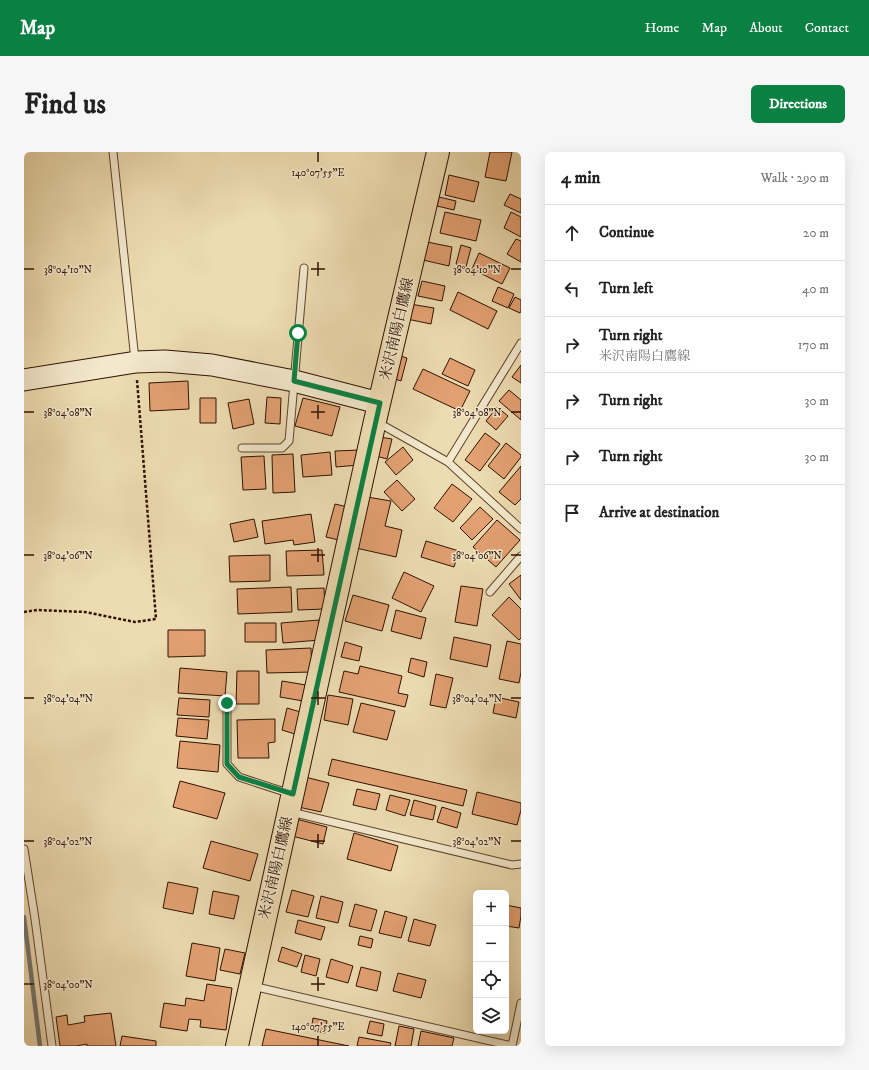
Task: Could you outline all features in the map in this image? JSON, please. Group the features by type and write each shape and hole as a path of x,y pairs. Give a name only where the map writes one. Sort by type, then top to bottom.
{"main road":[{"name":"米沢南陽白鷹線","path":"237,1046 377,412 438,152"}],"street":[{"path":"24,380 136,362 164,361 212,365 294,381 377,412"}],"lane":[{"path":"112,152 136,362"},
{"path":"242,448 282,448 289,441 304,268"},
{"path":"448,462 521,343"},
{"path":"377,412 448,462 521,529"},
{"path":"490,592 521,556"},
{"path":"227,703 227,764 239,777 291,802 512,865 521,864"},
{"path":"24,849 52,1046"},
{"path":"250,985 512,1046 521,1003"}],"path":[{"path":"24,612 38,610 85,612 135,622 156,619 136,362"}],"building":[{"path":"490,152 512,152 506,181 485,177"},
{"path":"449,175 479,182 474,202 445,195"},
{"path":"510,194 521,199 521,213 504,205"},
{"path":"439,197 456,201 454,210 437,206"},
{"path":"445,212 481,220 476,241 440,233"},
{"path":"511,212 521,217 521,237 504,228"},
{"path":"516,239 521,241 521,262 507,254"},
{"path":"427,242 452,247 449,266 423,260"},
{"path":"461,245 471,248 466,267 456,264"},
{"path":"479,253 510,268 502,284 472,269"},
{"path":"422,281 445,286 442,301 418,296"},
{"path":"498,287 514,294 508,308 492,301"},
{"path":"458,292 497,311 488,329 450,310"},
{"path":"515,297 521,300 520,313 509,308"},
{"path":"410,304 434,308 431,324 407,319"},
{"path":"397,355 407,358 401,381 392,378"},
{"path":"450,358 475,370 468,386 442,374"},
{"path":"521,365 521,383 512,377"},
{"path":"423,369 470,391 460,411 413,389"},
{"path":"188,381 189,409 150,411 149,383"},
{"path":"509,390 521,400 521,420 499,401"},
{"path":"267,397 281,398 280,424 265,423"},
{"path":"200,398 216,398 216,423 200,423"},
{"path":"303,398 340,407 332,436 295,426"},
{"path":"249,399 254,424 233,429 228,403"},
{"path":"497,407 508,416 496,430 486,421"},
{"path":"485,433 500,444 480,471 465,460"},
{"path":"380,437 392,439 387,459 376,456"},
{"path":"506,443 521,455 521,457 504,479 488,466"},
{"path":"403,447 413,460 396,475 385,462"},
{"path":"359,450 359,465 336,467 335,451"},
{"path":"330,452 332,475 303,477 301,455"},
{"path":"293,454 295,492 273,493 272,455"},
{"path":"264,456 266,489 243,490 241,457"},
{"path":"521,466 521,499 515,505 499,492"},
{"path":"397,480 415,499 402,511 384,492"},
{"path":"452,484 472,499 453,522 434,508"},
{"path":"367,497 391,501 385,526 402,530 396,557 356,548"},
{"path":"335,504 352,508 343,541 326,537"},
{"path":"480,507 493,519 472,540 460,528"},
{"path":"311,514 315,542 294,545 293,540 265,544 262,521"},
{"path":"254,519 258,537 234,542 230,524"},
{"path":"497,520 520,540 496,567 473,547"},
{"path":"426,541 459,551 454,567 421,557"},
{"path":"322,550 324,575 287,576 286,551"},
{"path":"270,555 270,581 230,582 229,556"},
{"path":"404,572 434,586 421,612 392,598"},
{"path":"521,575 521,600 509,584"},
{"path":"461,586 483,589 477,626 455,622"},
{"path":"291,587 292,612 238,614 237,589"},
{"path":"324,588 325,609 298,610 297,589"},
{"path":"353,595 389,605 382,631 345,621"},
{"path":"509,597 521,609 521,638 519,640 492,615"},
{"path":"396,610 426,618 421,639 391,631"},
{"path":"319,620 320,640 283,643 281,623"},
{"path":"245,623 276,623 276,642 245,642"},
{"path":"168,630 205,630 205,656 168,657"},
{"path":"454,637 491,645 487,667 450,659"},
{"path":"507,641 521,644 521,672 519,683 499,679"},
{"path":"345,642 362,647 359,661 341,657"},
{"path":"311,648 312,672 267,673 266,650"},
{"path":"411,658 427,662 424,677 408,672"},
{"path":"360,666 402,676 398,693 408,695 405,707 339,692 344,671 358,674"},
{"path":"180,668 227,672 225,696 178,693"},
{"path":"237,671 259,671 259,704 236,704"},
{"path":"436,674 453,678 446,708 430,705"},
{"path":"282,681 306,685 303,701 280,697"},
{"path":"328,695 353,699 348,725 324,720"},
{"path":"496,697 519,702 516,718 493,713"},
{"path":"179,698 210,700 209,717 177,715"},
{"path":"361,703 395,711 387,740 353,732"},
{"path":"287,708 304,713 298,735 282,730"},
{"path":"178,718 209,720 207,739 176,736"},
{"path":"275,719 275,742 268,743 269,758 238,758 237,720"},
{"path":"180,741 220,745 218,772 177,768"},
{"path":"332,759 467,790 463,806 328,775"},
{"path":"301,776 329,783 321,812 294,806"},
{"path":"180,781 225,793 217,819 173,807"},
{"path":"357,789 380,794 376,810 353,805"},
{"path":"477,792 521,803 521,810 517,825 472,814"},
{"path":"390,795 410,800 405,816 386,810"},
{"path":"414,800 436,806 433,820 410,815"},
{"path":"442,807 461,813 457,828 437,822"},
{"path":"296,819 327,827 323,844 292,836"},
{"path":"354,833 398,846 391,871 347,859"},
{"path":"211,841 258,854 250,881 203,868"},
{"path":"168,882 198,888 193,914 163,908"},
{"path":"292,890 314,896 308,917 286,912"},
{"path":"213,891 239,896 234,919 209,914"},
{"path":"321,896 343,902 338,923 316,918"},
{"path":"355,904 377,910 371,931 349,926"},
{"path":"509,906 521,908 519,928 509,926"},
{"path":"385,911 407,917 401,938 379,933"},
{"path":"414,919 436,925 430,946 408,941"},
{"path":"298,920 325,927 321,940 295,933"},
{"path":"360,936 373,939 371,948 358,945"},
{"path":"192,943 220,948 215,981 186,976"},
{"path":"282,947 302,954 297,967 278,961"},
{"path":"225,949 245,953 240,974 220,970"},
{"path":"305,955 320,959 316,976 301,972"},
{"path":"331,959 353,966 348,983 326,977"},
{"path":"361,967 381,972 377,991 356,986"},
{"path":"398,973 426,980 421,998 393,991"},
{"path":"207,984 232,988 226,1030 200,1027 201,1020 189,1019 187,1031 160,1027 164,1003 185,1006 186,998 204,1001"},
{"path":"111,1013 116,1046 87,1046 87,1044 60,1046 56,1017 67,1015 68,1025 85,1022 84,1016"},
{"path":"313,1018 327,1021 325,1033 311,1030"},
{"path":"370,1021 384,1024 382,1036 367,1033"},
{"path":"399,1026 414,1029 411,1046 395,1046"},
{"path":"266,1029 349,1046 262,1046"},
{"path":"421,1031 454,1038 452,1046 418,1046"},
{"path":"122,1036 156,1041 156,1046 120,1046"},
{"path":"359,1037 391,1043 390,1046 357,1046"}],"waterway":[{"path":"24,917 40,1046"}],"route":[{"path":"227,703 227,764 239,777 293,794 380,403 294,381 298,333"}]}
